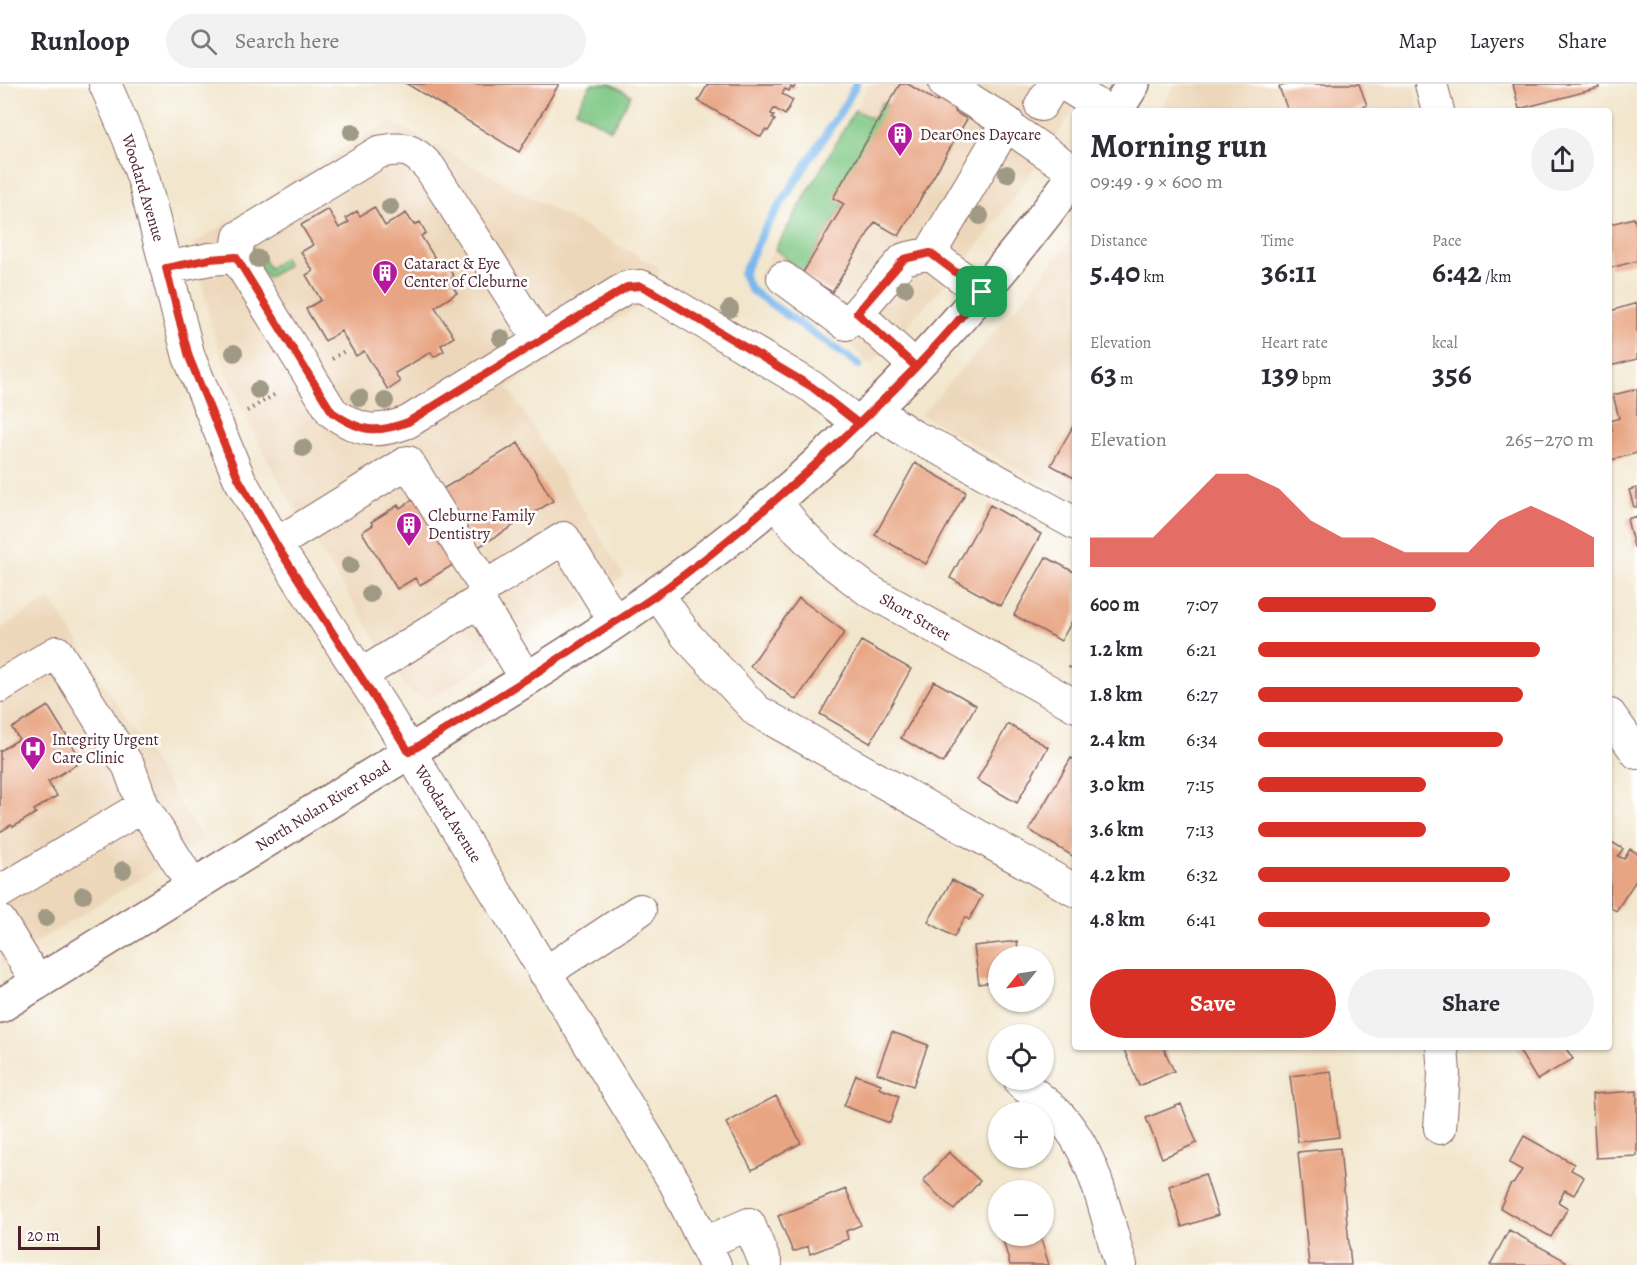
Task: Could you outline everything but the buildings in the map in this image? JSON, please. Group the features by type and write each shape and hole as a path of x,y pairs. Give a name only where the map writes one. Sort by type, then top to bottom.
{"main road":[{"path":"1118,108 1133,84"},
{"name":"North Nolan River Road","path":"0,1006 527,680 658,594 775,501 867,417 960,320 1044,218 1072,179"}],"street":[{"name":"Woodard Avenue","path":"105,84 144,181 189,357 238,478 276,544 361,675 675,1183 710,1254"},
{"path":"783,278 846,324 904,259 930,253 1008,123 945,84"},
{"path":"1064,84 1102,108"},
{"path":"1431,84 1437,108"},
{"path":"1006,125 1072,170"},
{"path":"540,341 430,168 418,155 400,148 379,152 239,237 236,257 332,412 371,431 391,429 408,422 540,341 627,287 641,286 812,387 867,417 946,452 1072,522"},
{"path":"930,253 982,292"},
{"path":"166,268 210,259 236,257"},
{"path":"857,313 916,367"},
{"path":"276,544 408,462 527,680"},
{"name":"Short Street","path":"775,501 798,530 827,559 868,590 1072,704"},
{"path":"361,675 564,538 615,622"},
{"path":"658,594 686,634 757,711 1072,889"},
{"path":"0,686 57,652 129,767 143,806 193,886"},
{"path":"1612,718 1637,753"},
{"path":"0,892 143,806"},
{"path":"545,973 640,910"},
{"path":"0,921 38,982"},
{"path":"1440,1128 1444,1074 1442,1050"},
{"path":"1029,1090 1057,1113 1080,1144 1092,1169 1121,1265"},
{"path":"710,1254 749,1224 766,1265"}],"path":[{"path":"247,411 274,395"}],"shaded area":[{"path":"870,84 1092,84 1076,108 1072,108 1072,113 1013,199 969,257 870,366 852,346 759,276"},
{"path":"1175,84 1413,84 1419,108 1160,108"},
{"path":"392,122 660,268 641,305 508,387 624,576 437,695 427,699 410,692 403,683 289,499 265,455 243,411 221,356 211,323 194,244 366,135"},
{"path":"1072,237 1072,498 921,415 1026,296"},
{"path":"50,598 203,840 0,965 0,629"}],"green space":[{"path":"591,84 611,84 631,95 611,130 576,110"},
{"path":"882,102 888,106 844,204 803,272 775,249 855,110 873,119"},
{"path":"253,248 258,250 269,268 284,258 288,265 267,278 250,250"}],"waterway":[{"path":"856,84 764,230 743,274 751,290 859,365"}],"place":[{"name":"DearOnes Daycare","path":"900,158"},
{"name":"Cataract & Eye Center of Cleburne","path":"385,296"},
{"name":"Cleburne Family Dentistry","path":"409,548"},
{"name":"Integrity Urgent Care Clinic","path":"33,772"}],"route":[{"path":"982,292 930,253 904,259 857,313 916,367 871,413 824,457 755,518 658,594 527,680 409,752 279,549 238,478 189,357 166,268 210,259 236,257 332,412 352,424 371,431 391,429 408,422 627,287 634,285 651,291 812,387 859,424 916,367 960,320 982,292"}]}
